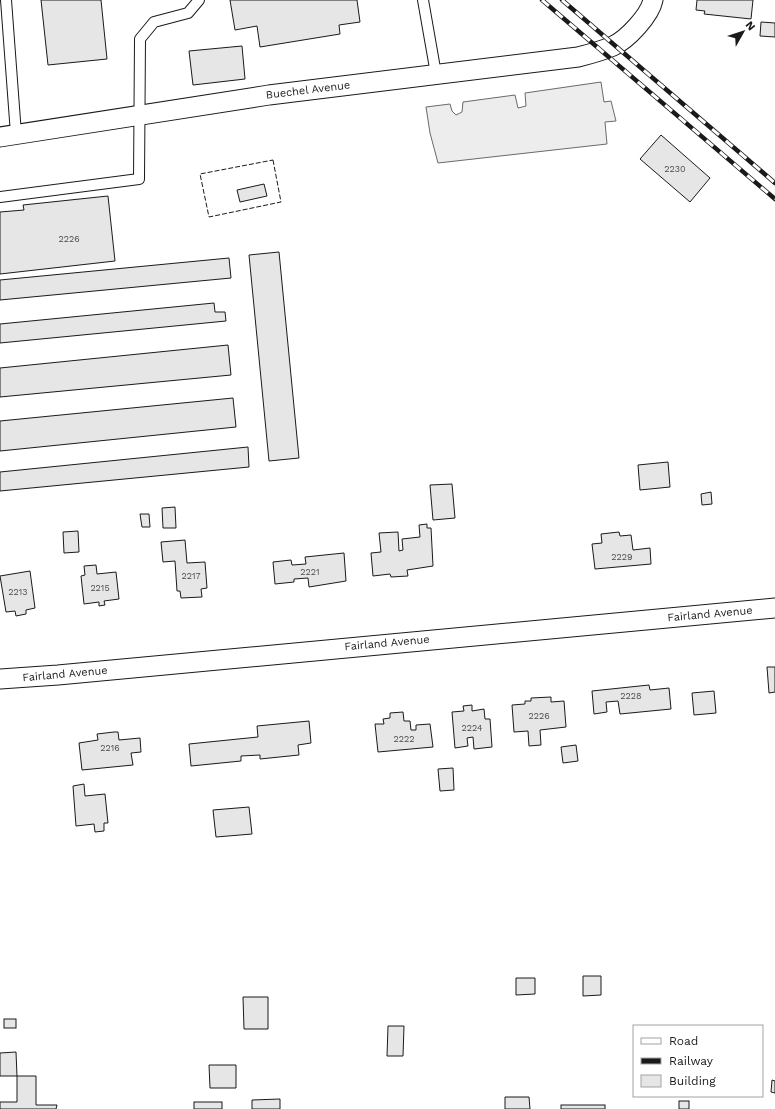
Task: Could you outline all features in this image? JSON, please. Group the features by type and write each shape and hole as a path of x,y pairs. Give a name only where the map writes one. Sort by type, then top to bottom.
{"street":[{"name":"Buechel Avenue","path":"8,136 269,95 578,57 616,45 634,29 652,8 654,0"},
{"name":"Fairland Avenue","path":"0,679 58,675 775,608"}],"lane":[{"path":"6,0 4,24 8,136"},
{"path":"0,197 138,179 140,39 154,22 188,12 199,0"},
{"path":"423,0 436,74"}],"shaded area":[{"path":"601,82 604,102 611,101 616,121 605,122 607,144 438,163 430,133 426,107 450,104 452,111 456,115 462,112 463,102 515,95 518,108 526,106 525,93"}],"building":[{"path":"41,0 101,0 107,59 48,65"},
{"path":"230,0 357,0 360,22 339,25 340,34 260,47 257,26 235,30"},
{"path":"697,0 753,0 751,19 704,14 705,11 696,10"},
{"path":"761,22 775,23 775,37 760,36"},
{"path":"242,46 245,79 193,85 189,51"},
{"path":"661,135 710,178 690,202 640,159"},
{"path":"264,184 267,196 240,202 237,190"},
{"path":"108,196 115,261 0,274 0,212 24,210 23,205"},
{"path":"279,252 299,458 269,461 249,255"},
{"path":"229,258 231,278 0,300 0,280"},
{"path":"214,303 215,312 225,312 226,321 0,343 0,324"},
{"path":"228,345 231,375 0,397 0,368"},
{"path":"233,398 236,427 0,451 0,421"},
{"path":"248,447 249,467 0,491 0,472"},
{"path":"668,462 670,487 640,490 638,465"},
{"path":"452,484 455,518 433,520 430,485"},
{"path":"711,492 712,504 702,505 701,494"},
{"path":"175,507 176,528 163,528 162,508"},
{"path":"140,514 149,514 150,527 142,527"},
{"path":"427,524 427,528 431,528 433,566 407,570 408,576 391,577 390,574 373,576 371,553 381,552 379,533 398,532 399,551 403,550 402,539 420,537 419,525"},
{"path":"78,531 79,552 64,553 63,532"},
{"path":"619,532 620,536 631,535 633,550 650,548 651,564 595,569 592,544 602,543 601,534"},
{"path":"185,540 187,563 205,562 207,588 201,589 202,597 181,598 180,591 177,591 175,561 163,562 161,542"},
{"path":"344,553 346,581 309,587 308,578 294,579 294,582 275,584 273,562 291,560 292,565 306,564 305,557"},
{"path":"96,565 97,574 116,572 119,599 104,601 105,605 99,606 99,602 84,604 81,576 85,575 84,566"},
{"path":"30,571 35,608 26,610 26,614 16,616 15,611 6,612 0,576"},
{"path":"767,667 775,667 775,692 769,693"},
{"path":"649,685 650,690 669,688 671,709 620,714 618,701 606,702 607,712 594,714 592,691"},
{"path":"714,691 716,713 694,715 692,693"},
{"path":"551,697 551,702 564,701 566,727 540,730 541,745 529,746 528,731 514,732 512,705 525,704 525,701 531,701 531,698"},
{"path":"472,705 472,711 484,709 485,719 490,719 492,747 474,749 473,737 467,738 468,746 455,748 452,712 464,711 463,706"},
{"path":"403,712 404,721 410,721 411,730 416,730 416,725 430,724 433,747 378,752 375,724 384,724 383,719 390,718 390,713"},
{"path":"309,721 311,743 298,745 299,755 260,759 260,755 241,756 241,761 191,766 189,744 258,737 257,726"},
{"path":"118,732 119,740 140,738 141,752 131,753 133,765 82,770 79,743 98,740 97,734"},
{"path":"576,745 578,761 563,763 561,747"},
{"path":"453,768 454,790 440,791 438,769"},
{"path":"84,784 85,796 105,794 108,823 104,823 104,831 95,832 94,824 76,826 73,786"},
{"path":"249,807 252,834 216,837 213,810"},
{"path":"583,976 601,976 601,995 583,996"},
{"path":"516,978 535,978 535,994 516,995"},
{"path":"243,997 268,997 268,1029 244,1029"},
{"path":"4,1019 16,1019 16,1028 4,1028"},
{"path":"388,1026 404,1026 403,1056 387,1056"},
{"path":"16,1052 17,1076 0,1076 0,1053"},
{"path":"209,1065 236,1065 236,1088 210,1088"},
{"path":"17,1076 36,1076 36,1105 57,1105 56,1109 0,1109 0,1102 17,1102"},
{"path":"772,1080 775,1081 775,1093 771,1092"},
{"path":"505,1097 529,1097 530,1109 505,1109"},
{"path":"280,1099 280,1109 252,1109 252,1100"},
{"path":"679,1101 689,1101 689,1109 679,1109"},
{"path":"194,1102 222,1102 222,1109 194,1109"},
{"path":"561,1105 605,1105 605,1109 561,1109"}],"railway":[{"path":"542,0 775,199"},
{"path":"562,0 775,183"}],"fence":[{"path":"273,160 281,202 209,217 200,174 273,160"}]}
